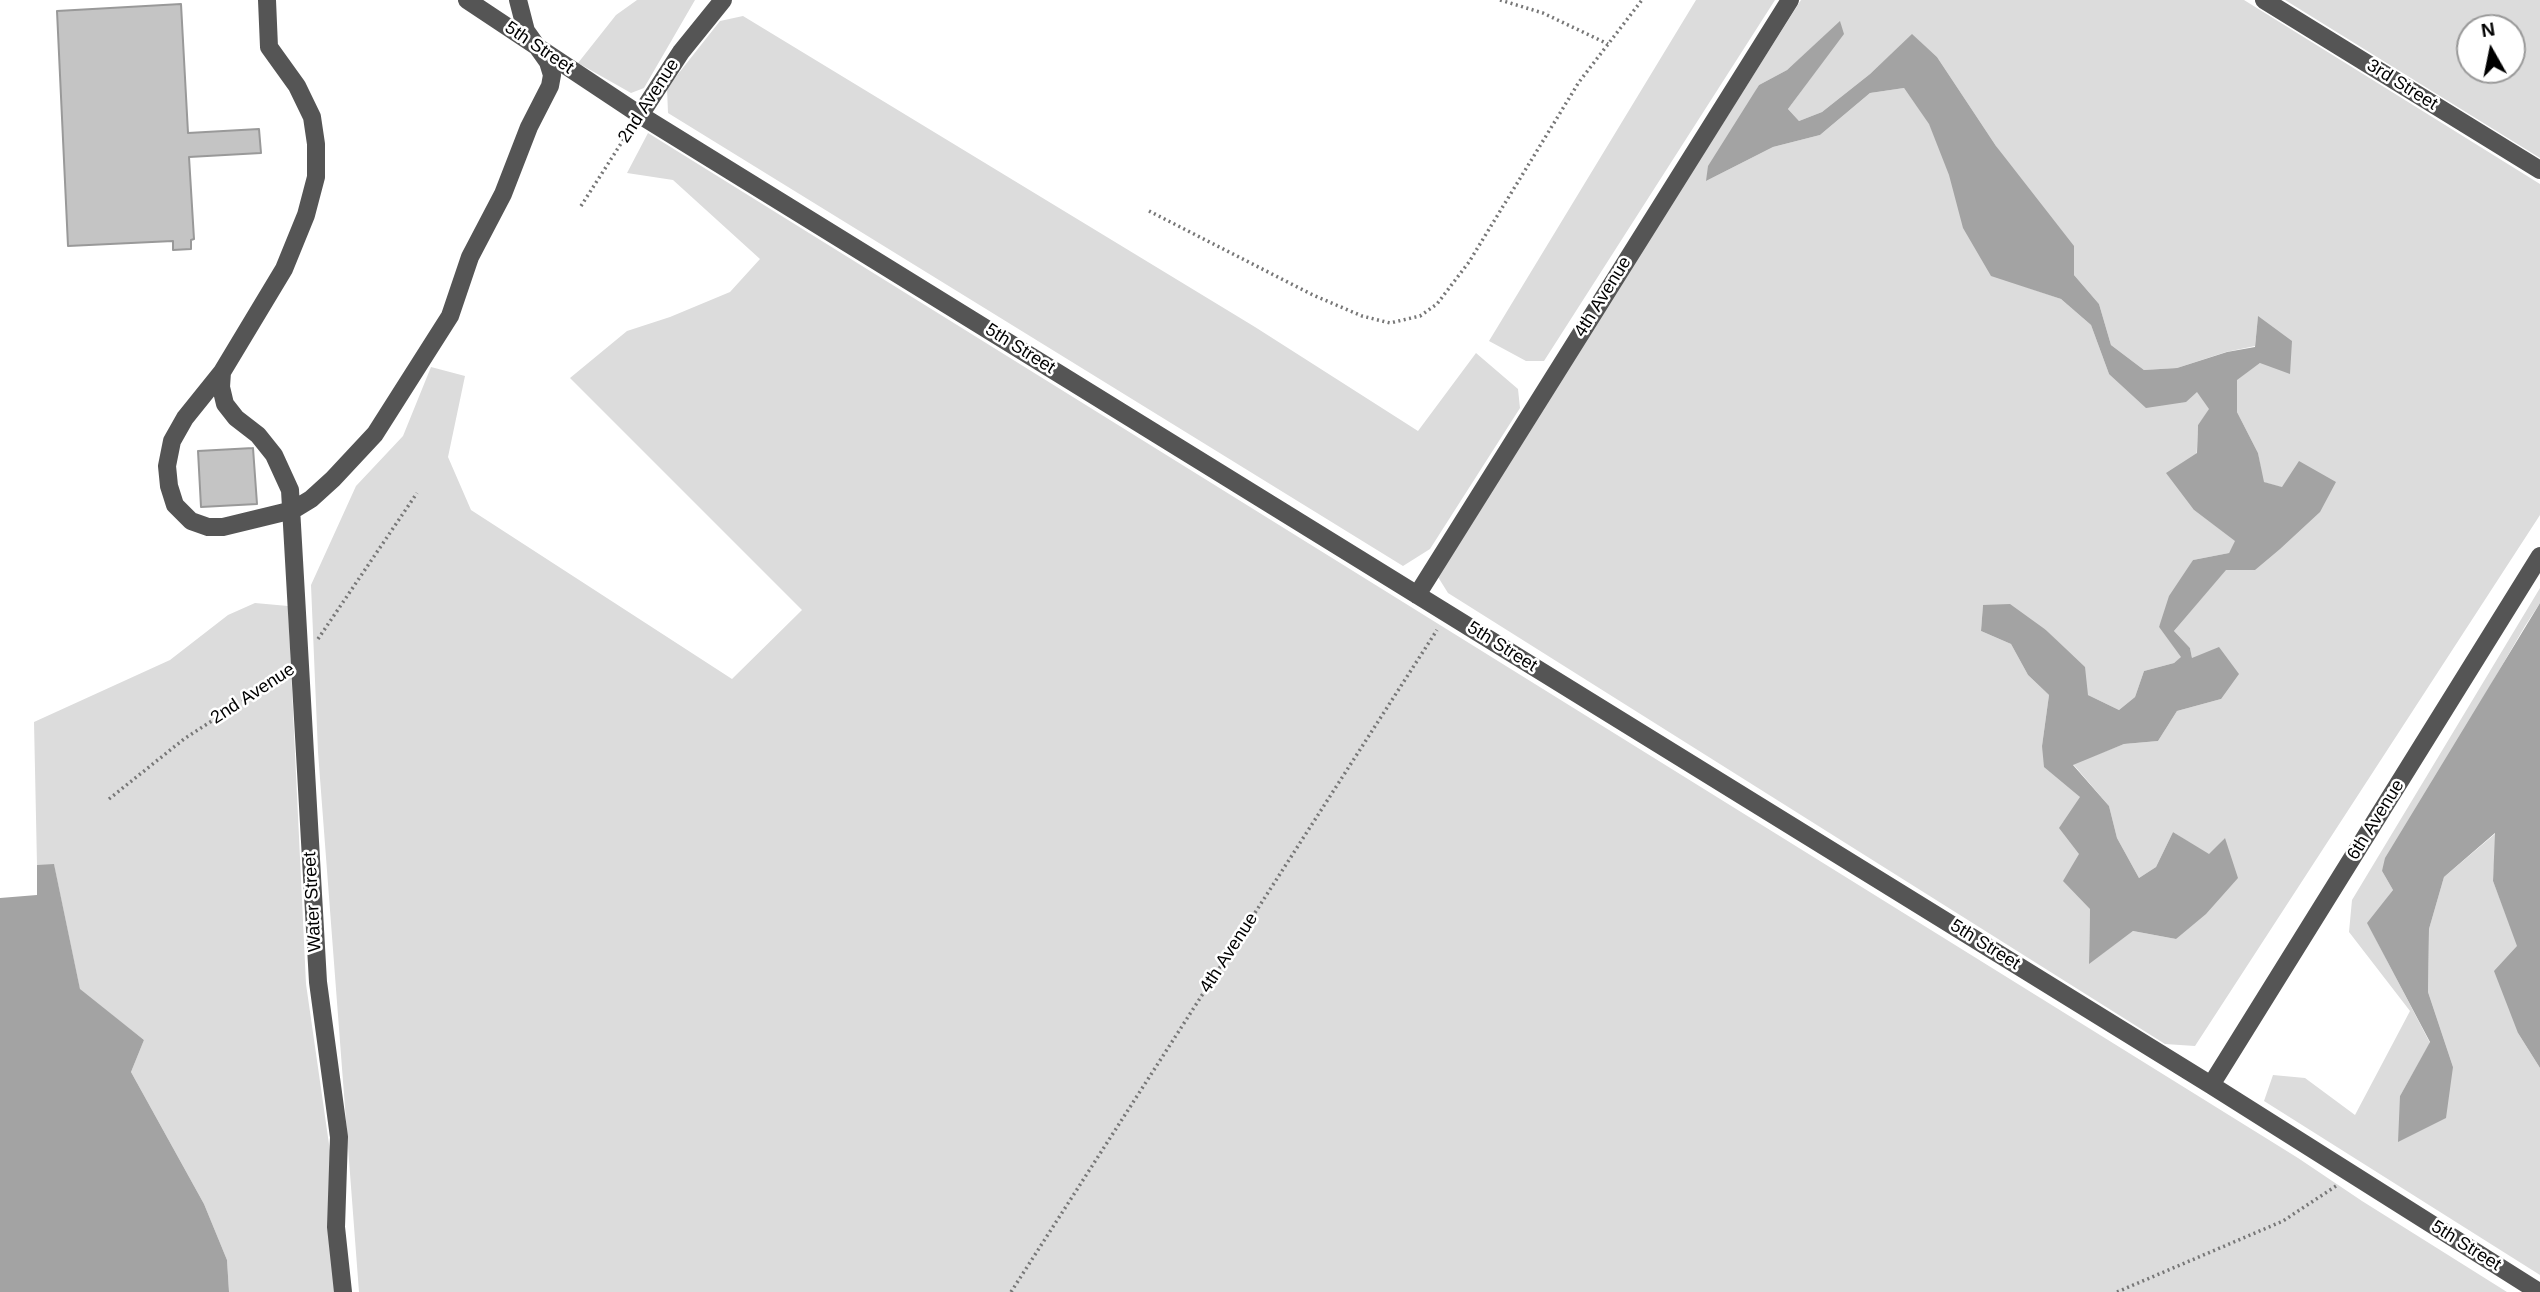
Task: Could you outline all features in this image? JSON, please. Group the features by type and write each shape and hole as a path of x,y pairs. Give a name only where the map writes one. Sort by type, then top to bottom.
{"street":[{"path":"267,0 269,47 297,86 312,117 316,144 316,177 306,215 284,269 222,372 185,418 172,441 167,466 169,486 176,505 191,521 208,527 249,522 293,510 326,486 375,434 450,316 470,257 503,194 529,127 550,86 552,75 548,62 526,31 518,0"},
{"name":"5th Street","path":"467,0 640,115 2211,1085 2539,1292"},
{"name":"2nd Avenue","path":"640,115 681,52 723,0"},
{"name":"4th Avenue","path":"1417,595 1790,0"},
{"name":"3rd Street","path":"2264,0 2540,170"},
{"name":"Water Street","path":"222,372 221,387 225,404 236,418 258,435 274,455 290,489 293,510 318,982 339,1137 336,1227 343,1292"},
{"name":"6th Avenue","path":"2211,1085 2540,556"}],"path":[{"path":"1500,0 1543,13 1609,44"},
{"path":"1149,211 1313,295 1362,316 1390,323 1420,316 1437,304 1469,262 1579,82 1642,0"},
{"name":"2nd Avenue","path":"581,206 640,115"},
{"name":"2nd Avenue","path":"109,799 184,739 301,664 417,493"},
{"name":"4th Avenue","path":"1011,1292 1448,613"},
{"path":"2117,1292 2283,1221 2316,1201 2351,1174"}],"shaded area":[{"path":"637,0 695,0 644,88 631,93 578,63 616,15"},
{"path":"1696,0 1775,0 1544,361 1526,361 1489,341"},
{"path":"1801,0 2244,0 2540,184 2540,515 2195,1046 2165,1044 1448,593 1438,577 1444,563","holes":["1840,22 1843,34 1788,109 1799,121 1822,112 1870,74 1912,35 1937,57 1996,146 2074,275 2099,304 2111,345 2144,370 2177,368 2255,346 2258,317 2260,363 2236,380 2237,412 2258,453 2263,482 2281,487 2255,570 2226,569 2174,631 2190,648 2192,658 2221,699 2177,711 2158,741 2124,744 2073,764 2109,806 2117,838 2139,878 2156,867 2173,832 2209,855 2225,838 2176,939 2133,931 2089,963 2090,909 2079,854 2080,797 2042,746 2049,695 2028,675 2011,644 1981,631 1983,605 2046,630 2063,647 2088,695 2119,710 2135,697 2144,671 2174,663 2182,657 2159,627 2193,560 2229,553 2236,541 2194,510 2198,425 2210,409 2198,392 2109,374 2091,325 2061,299 1991,275 1929,123 1904,88 1870,93 1820,135 1773,147 1706,181 1759,85 1787,70"]},
{"path":"2285,0 2540,0 2540,158"},
{"path":"743,16 1255,327 1418,431 1476,353 1518,389 1520,408 1430,549 1403,566 668,113 667,88 720,21"},
{"path":"1840,21 1844,34 1788,109 1799,121 1822,112 1870,74 1912,34 1937,57 1996,146 2074,246 2074,275 2099,304 2111,345 2144,370 2177,368 2227,352 2255,347 2258,316 2292,341 2290,374 2260,363 2237,380 2237,412 2258,453 2264,482 2282,487 2299,461 2336,482 2320,512 2280,549 2255,570 2226,570 2174,631 2190,648 2192,658 2219,647 2239,674 2221,699 2177,711 2158,741 2124,744 2073,765 2109,806 2117,838 2139,878 2156,867 2173,832 2209,854 2225,838 2238,878 2206,914 2176,939 2133,931 2089,964 2090,909 2063,881 2079,854 2059,828 2080,797 2044,767 2042,746 2049,695 2028,675 2011,644 1981,631 1983,605 2010,604 2046,630 2085,667 2088,695 2119,710 2135,697 2144,671 2174,663 2181,657 2159,627 2169,596 2193,560 2229,553 2235,541 2194,510 2166,473 2197,453 2198,425 2209,409 2197,392 2186,402 2146,408 2109,374 2091,325 2061,299 1991,276 1963,228 1949,175 1929,124 1904,88 1870,93 1820,135 1773,147 1706,181 1708,166 1759,85 1787,70"},
{"path":"648,133 2298,1158 2507,1292 359,1292 318,752 311,585 356,486 403,436 431,367 465,376 448,457 471,510 732,679 802,610 570,378 627,331 670,317 730,292 760,259 673,180 627,173"},
{"path":"2540,588 2540,603 2382,871 2393,890 2368,924 2430,1043 2400,1096 2453,1067 2428,992 2429,929 2444,877 2496,833 2493,881 2518,946 2518,1033 2540,1068 2540,1275 2264,1101 2273,1075 2305,1078 2355,1115 2410,1011 2349,932 2352,900"},
{"path":"255,603 288,606 306,984 333,1172 337,1292 229,1292 227,1260 204,1204 131,1072 144,1040 80,990 54,865 37,865 34,722 170,660 228,615"},
{"path":"2540,603 2540,1068 2518,1033 2494,971 2517,946 2493,881 2495,833 2444,877 2429,929 2428,992 2453,1067 2446,1118 2398,1142 2400,1096 2430,1042 2367,923 2393,890 2382,871 2385,858"},
{"path":"54,864 80,989 144,1040 131,1072 204,1204 227,1260 229,1292 0,1292 0,898 37,895 37,865"}],"building":[{"path":"181,4 188,133 259,129 261,153 189,157 194,239 191,240 191,249 173,250 173,241 68,246 57,11"},
{"path":"253,448 257,504 201,507 198,451"}]}
